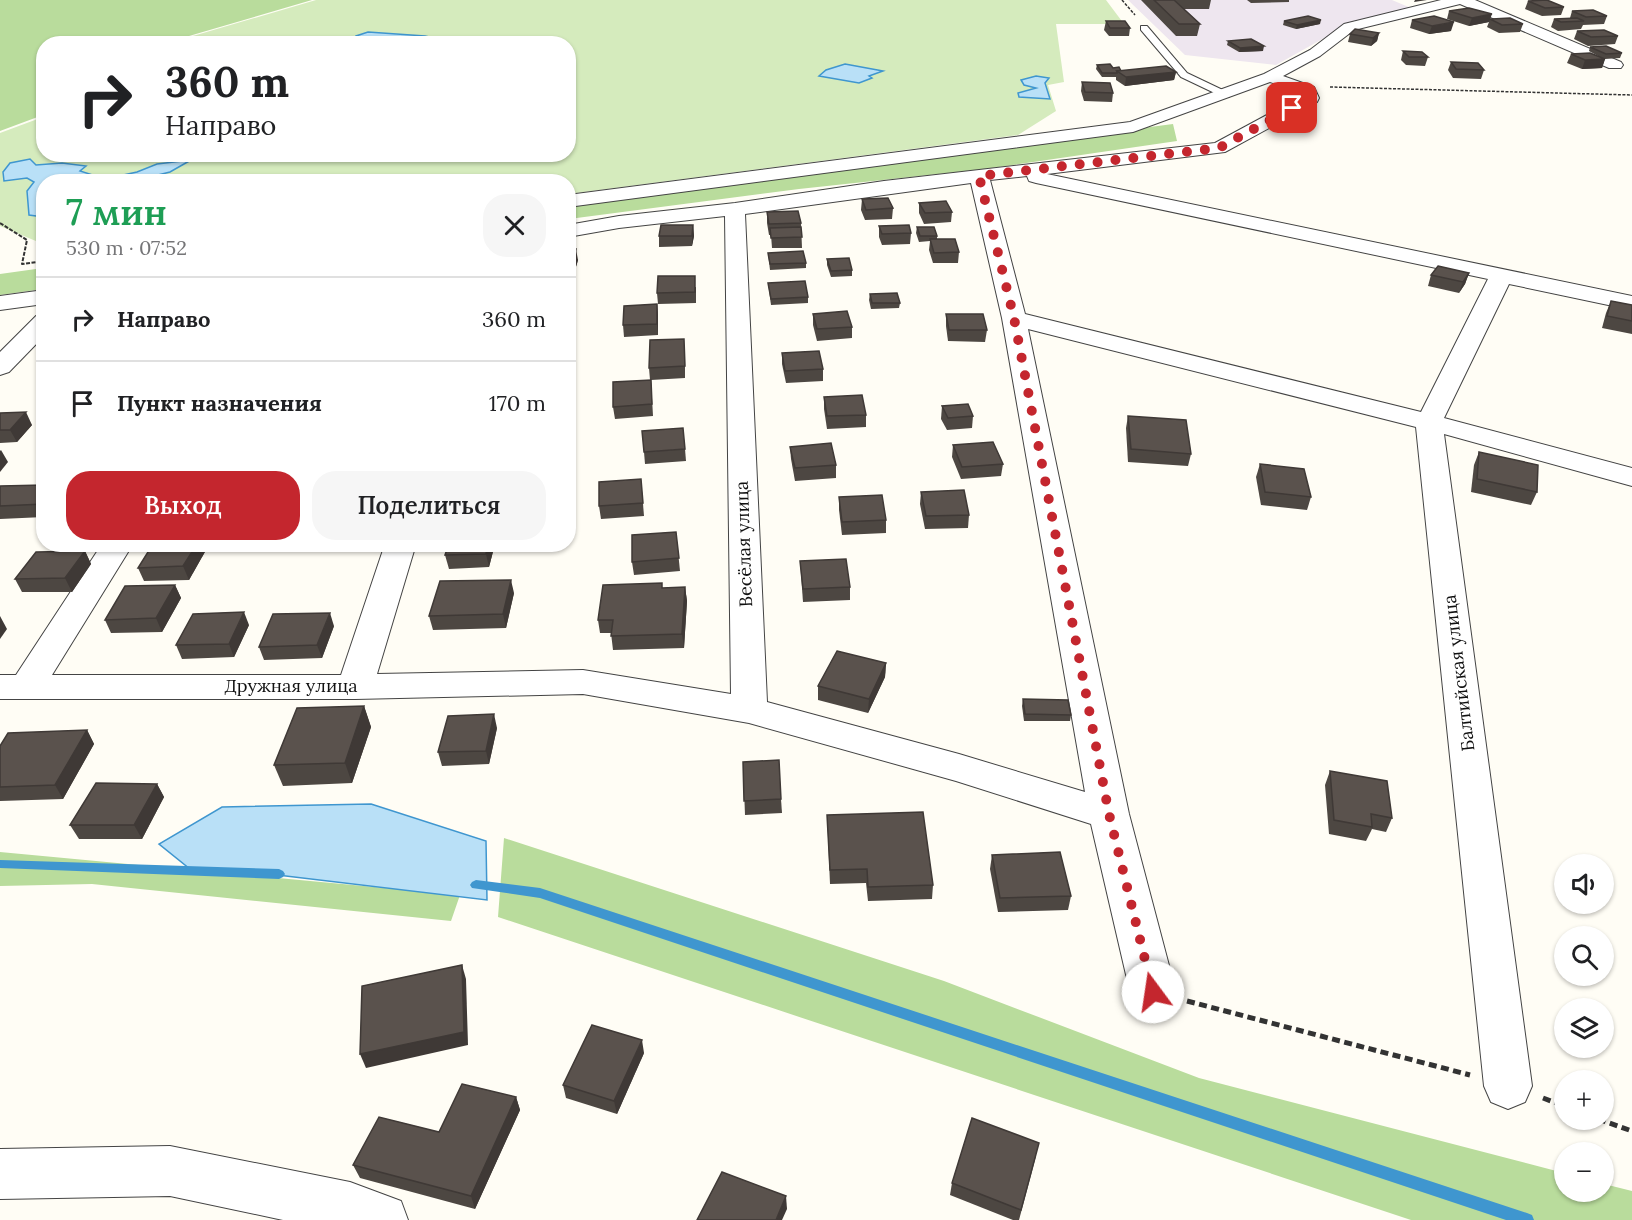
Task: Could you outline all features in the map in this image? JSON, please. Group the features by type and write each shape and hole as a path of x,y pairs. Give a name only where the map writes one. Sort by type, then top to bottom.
{"street":[{"path":"576,200 1133,127 1226,95 1270,77 1315,53 1349,27 1461,0 1614,65"},
{"path":"576,230 619,222 735,209 884,186 1219,148 1311,98 1308,90 1270,77"},
{"path":"1032,118 1044,138"},
{"path":"993,174 1632,303"},
{"path":"993,174 1014,318 1109,814 1153,992"},
{"name":"Весёлая улица","path":"735,209 749,710"},
{"path":"1429,422 1501,276"},
{"path":"0,303 36,298"},
{"path":"1014,318 1429,422 1632,477"},
{"path":"0,367 36,329"},
{"name":"Балтийская улица","path":"1429,422 1508,1086"},
{"path":"13,686 112,552"},
{"path":"355,687 398,552"},
{"name":"Дружная улица","path":"13,686 355,687 583,682 749,710"},
{"path":"749,710 959,768 1109,814"},
{"path":"0,1174 170,1171 366,1214"}],"lane":[{"path":"1144,28 1185,75 1226,95"}],"path":[{"path":"1308,90 1382,87 1631,94"},
{"path":"0,223 27,240 22,264 36,262"},
{"path":"1153,992 1508,1086 1554,1102"},
{"path":"1614,1124 1632,1131"}],"shaded area":[{"path":"1128,0 1392,0 1411,8 1342,28 1276,65 1185,55"}],"green space":[{"path":"0,0 312,0 189,36 36,36 36,118 0,131"},
{"path":"316,0 1106,0 1124,24 1056,24 1064,82 1048,85 1056,111 1018,135 576,193 576,174 162,174 170,172 186,162 576,162 576,36 193,36"},
{"path":"36,120 36,162 173,162 157,164 128,174 89,174 79,171 85,166 62,163 36,165 4,180 28,178 34,183 27,191 29,215 36,216 36,241 0,226 0,133"},
{"path":"1173,124 1177,141 985,169 799,189 576,218 576,202"},
{"path":"36,269 36,290 0,295 0,274"},
{"path":"504,838 944,981 1199,1078 1554,1170 1554,1202 1614,1202 1614,1186 1632,1191 1632,1220 1411,1220 498,917"},
{"path":"0,852 460,895 451,921 92,884 0,886"}],"water":[{"path":"368,32 425,36 356,36"},
{"path":"845,64 883,71 859,83 819,76 826,70"},
{"path":"1036,76 1049,78 1045,83 1050,99 1019,97 1018,93 1036,88 1024,85 1021,80"},
{"path":"30,159 36,165 62,163 86,166 80,171 89,174 36,174 36,216 29,215 27,191 34,182 27,178 4,181 3,172 10,163"},
{"path":"188,162 170,172 128,174 157,164"},
{"path":"371,804 486,841 487,900 269,874 190,869 159,844 222,807"}],"building":[{"path":"1154,0 1174,0 1200,24 1179,24"},
{"path":"1547,0 1564,7 1545,8 1528,1"},
{"path":"1469,8 1492,14 1472,18 1449,11"},
{"path":"1593,10 1607,16 1586,17 1572,11"},
{"path":"1308,16 1321,20 1297,25 1284,21"},
{"path":"1434,16 1454,22 1432,26 1412,20"},
{"path":"1510,18 1523,24 1502,25 1490,19"},
{"path":"1577,18 1584,21 1561,22 1554,19"},
{"path":"1106,21 1125,21 1130,28 1110,28"},
{"path":"1355,29 1379,33 1373,38 1350,34"},
{"path":"1604,30 1618,36 1591,37 1577,31"},
{"path":"1251,39 1264,46 1240,48 1228,41"},
{"path":"1606,46 1622,53 1606,54 1590,47"},
{"path":"1403,51 1422,52 1428,57 1409,57"},
{"path":"1590,53 1605,59 1585,60 1571,54"},
{"path":"1451,62 1478,63 1484,70 1456,69"},
{"path":"1110,64 1113,68 1119,67 1121,71 1102,73 1097,65"},
{"path":"1166,66 1176,72 1126,77 1117,71"},
{"path":"1082,82 1110,83 1113,93 1085,92"},
{"path":"888,198 893,208 866,210 862,199"},
{"path":"946,201 952,212 925,213 919,203"},
{"path":"798,211 801,223 769,224 767,212"},
{"path":"661,225 693,225 692,236 659,236"},
{"path":"909,225 911,233 882,234 879,226"},
{"path":"801,227 802,237 771,238 770,228"},
{"path":"917,227 934,227 937,236 920,236"},
{"path":"930,239 955,239 959,252 934,253"},
{"path":"803,251 806,263 770,264 768,253"},
{"path":"849,258 852,270 831,271 827,259"},
{"path":"1438,266 1469,273 1463,282 1431,275"},
{"path":"658,276 695,276 695,292 657,293"},
{"path":"805,281 808,297 771,299 768,283"},
{"path":"897,293 900,303 872,303 870,294"},
{"path":"1611,301 1632,305 1632,321 1607,316"},
{"path":"657,304 657,324 623,325 624,306"},
{"path":"847,311 852,327 817,329 813,314"},
{"path":"946,314 983,314 987,330 949,330"},
{"path":"684,339 685,366 649,368 650,340"},
{"path":"819,351 823,369 785,371 782,353"},
{"path":"651,380 652,404 613,407 613,382"},
{"path":"862,395 866,415 827,416 824,397"},
{"path":"968,404 973,416 948,418 942,406"},
{"path":"26,412 10,430 0,430 0,413"},
{"path":"1128,416 1186,420 1191,454 1131,449"},
{"path":"683,428 685,449 644,452 642,431"},
{"path":"993,442 1003,464 962,467 953,445"},
{"path":"831,443 836,465 795,468 790,447"},
{"path":"1479,452 1538,465 1537,492 1477,479"},
{"path":"1260,464 1304,469 1311,497 1265,492"},
{"path":"641,479 643,503 599,506 599,482"},
{"path":"36,485 36,504 0,506 0,486"},
{"path":"964,490 969,515 926,516 921,492"},
{"path":"882,495 886,520 842,522 839,497"},
{"path":"676,532 679,558 632,562 632,535"},
{"path":"36,552 84,552 65,578 15,579"},
{"path":"148,552 192,552 183,566 138,568"},
{"path":"446,552 486,552 486,554 445,555"},
{"path":"846,559 850,587 803,589 800,561"},
{"path":"511,580 503,614 429,616 440,581"},
{"path":"662,583 662,588 685,587 682,634 611,636 613,620 598,620 603,585"},
{"path":"175,585 156,618 105,620 125,586"},
{"path":"244,612 229,644 176,645 193,614"},
{"path":"330,613 317,645 259,647 273,614"},
{"path":"837,651 886,663 869,699 818,686"},
{"path":"1023,699 1068,700 1071,715 1025,714"},
{"path":"364,706 345,763 274,765 297,708"},
{"path":"494,714 486,751 438,752 448,716"},
{"path":"87,730 55,785 0,787 0,746 8,733"},
{"path":"779,760 781,799 744,801 743,762"},
{"path":"1330,771 1387,781 1392,818 1371,814 1372,827 1334,820"},
{"path":"96,783 157,784 134,825 70,825"},
{"path":"923,812 933,885 868,887 867,869 830,870 827,815"},
{"path":"1060,852 1071,896 1000,898 992,855"},
{"path":"462,965 464,1032 360,1054 362,986"},
{"path":"592,1025 642,1040 614,1101 563,1085"},
{"path":"462,1084 516,1097 471,1196 353,1165 379,1117 439,1132"},
{"path":"972,1118 1039,1143 1021,1210 952,1183"},
{"path":"722,1172 786,1196 776,1220 697,1220"}],"waterway":[{"path":"0,864 279,874"},
{"path":"476,885 540,893 1527,1220"}],"route":[{"path":"1153,992 1109,814 1014,318 979,176 1219,148 1292,108"}]}
